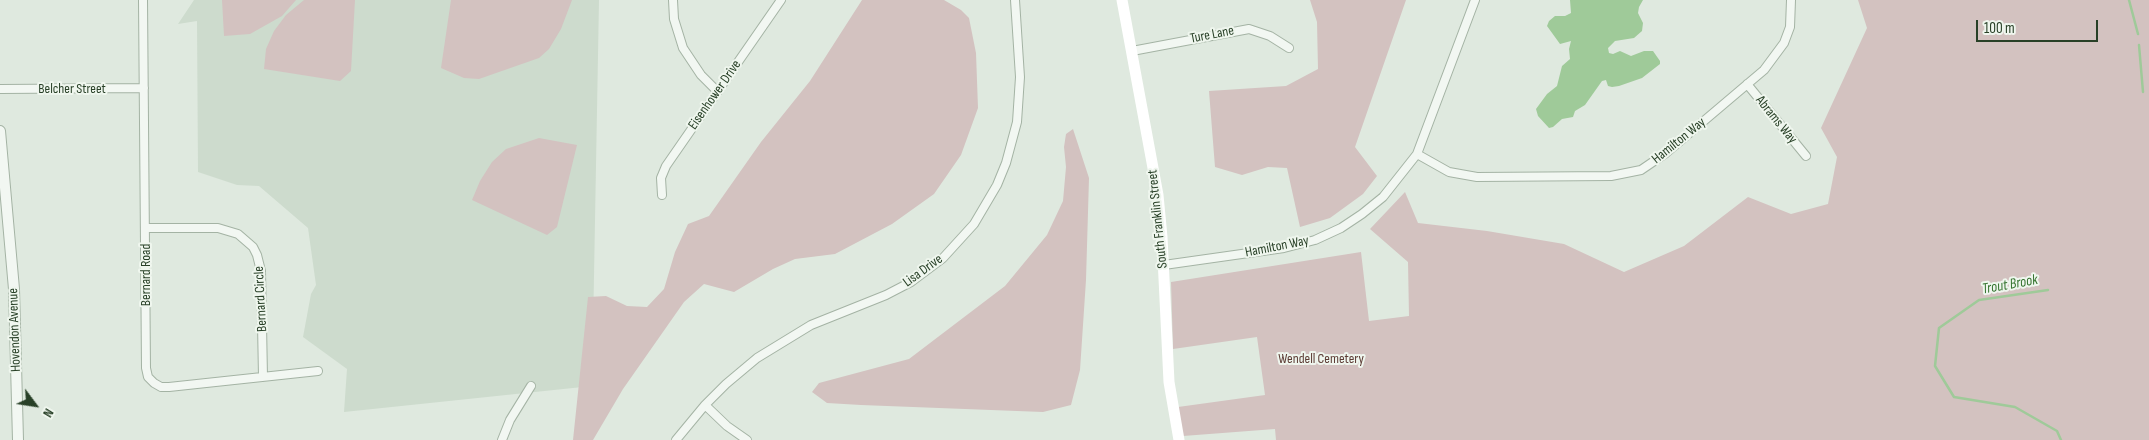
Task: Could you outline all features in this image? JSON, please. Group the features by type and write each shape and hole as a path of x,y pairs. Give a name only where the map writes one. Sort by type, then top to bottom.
{"main road":[{"name":"South Franklin Street","path":"1122,0 1158,195 1164,265 1168,382 1179,440"}],"street":[{"name":"Bernard Road","path":"143,0 146,368 148,377 161,387 169,387 318,371"},
{"path":"673,0 674,19 683,48 701,75 717,91"},
{"name":"Eisenhower Drive","path":"662,195 661,178 666,166 781,0"},
{"name":"Lisa Drive","path":"676,440 705,404 740,372 783,341 811,325 886,295 927,271 960,241 974,224 997,185 1008,156 1017,122 1020,77 1015,0"},
{"name":"Hamilton Way","path":"1164,265 1284,248 1315,240 1341,228 1376,203 1400,178 1417,154 1475,0"},
{"name":"Hamilton Way","path":"1417,154 1450,172 1478,177 1611,176 1641,170 1660,158 1764,70 1784,43 1790,27 1792,0"},
{"name":"Ture Lane","path":"1132,50 1249,28 1270,36 1289,48"},
{"name":"Abrams Way","path":"1747,84 1806,156"},
{"name":"Belcher Street","path":"0,89 144,88"},
{"name":"Hovendon Avenue","path":"0,131 14,288 18,440"},
{"name":"Bernard Circle","path":"146,228 223,228 238,234 253,247 258,255 262,271 263,377"},
{"path":"502,440 510,420 531,386"},
{"path":"705,404 727,426 747,440"}],"shaded area":[{"path":"194,0 599,0 592,386 344,412 347,369 303,337 311,294 316,285 308,228 259,186 237,185 198,172 197,21 178,24"},
{"path":"1570,0 1643,0 1638,13 1643,23 1642,31 1634,38 1615,41 1608,48 1609,53 1613,54 1620,51 1631,56 1644,51 1653,51 1660,64 1642,78 1619,86 1608,86 1606,80 1602,81 1585,105 1575,111 1573,117 1562,119 1549,128 1538,116 1536,109 1547,94 1557,86 1562,66 1570,59 1569,49 1571,41 1560,44 1547,26 1549,21 1555,16 1565,16 1571,13"}],"green space":[{"path":"222,0 296,0 282,16 250,34 224,36"},
{"path":"304,0 355,0 351,71 340,81 264,69 266,49 274,31 286,15"},
{"path":"451,0 572,0 561,29 549,49 539,58 479,79 464,78 441,68"},
{"path":"862,0 944,0 961,10 969,18 976,53 978,108 961,155 934,194 892,224 835,254 795,259 773,269 734,292 704,284 684,302 623,389 593,440 573,440 588,297 606,296 627,306 647,307 664,289 675,252 688,224 709,216 761,142 810,81"},
{"path":"1310,0 1406,0 1355,147 1377,176 1363,194 1330,218 1300,227 1287,168 1268,167 1242,175 1215,167 1209,91 1286,86 1318,69 1317,22"},
{"name":"Wendell Cemetery","path":"1858,0 2149,0 2149,440 1276,440 1275,429 1183,436 1178,407 1265,395 1257,337 1173,349 1171,282 1361,252 1369,321 1409,316 1408,262 1370,229 1405,192 1418,223 1487,231 1564,244 1624,272 1684,246 1748,197 1791,214 1828,204 1837,157 1821,128 1867,28"},
{"path":"1073,129 1089,178 1086,280 1080,370 1071,405 1043,412 861,405 827,403 812,392 819,383 909,359 1005,286 1047,235 1063,201 1066,167 1064,147 1066,134"},
{"path":"539,138 577,145 557,227 547,235 472,200 480,181 492,162 506,149"}],"waterway":[{"path":"2129,0 2138,34"},
{"path":"2139,45 2143,92"},
{"name":"Trout Brook","path":"2048,290 1979,300 1939,328 1935,366 1954,397 2015,407 2057,431 2061,440"}]}
